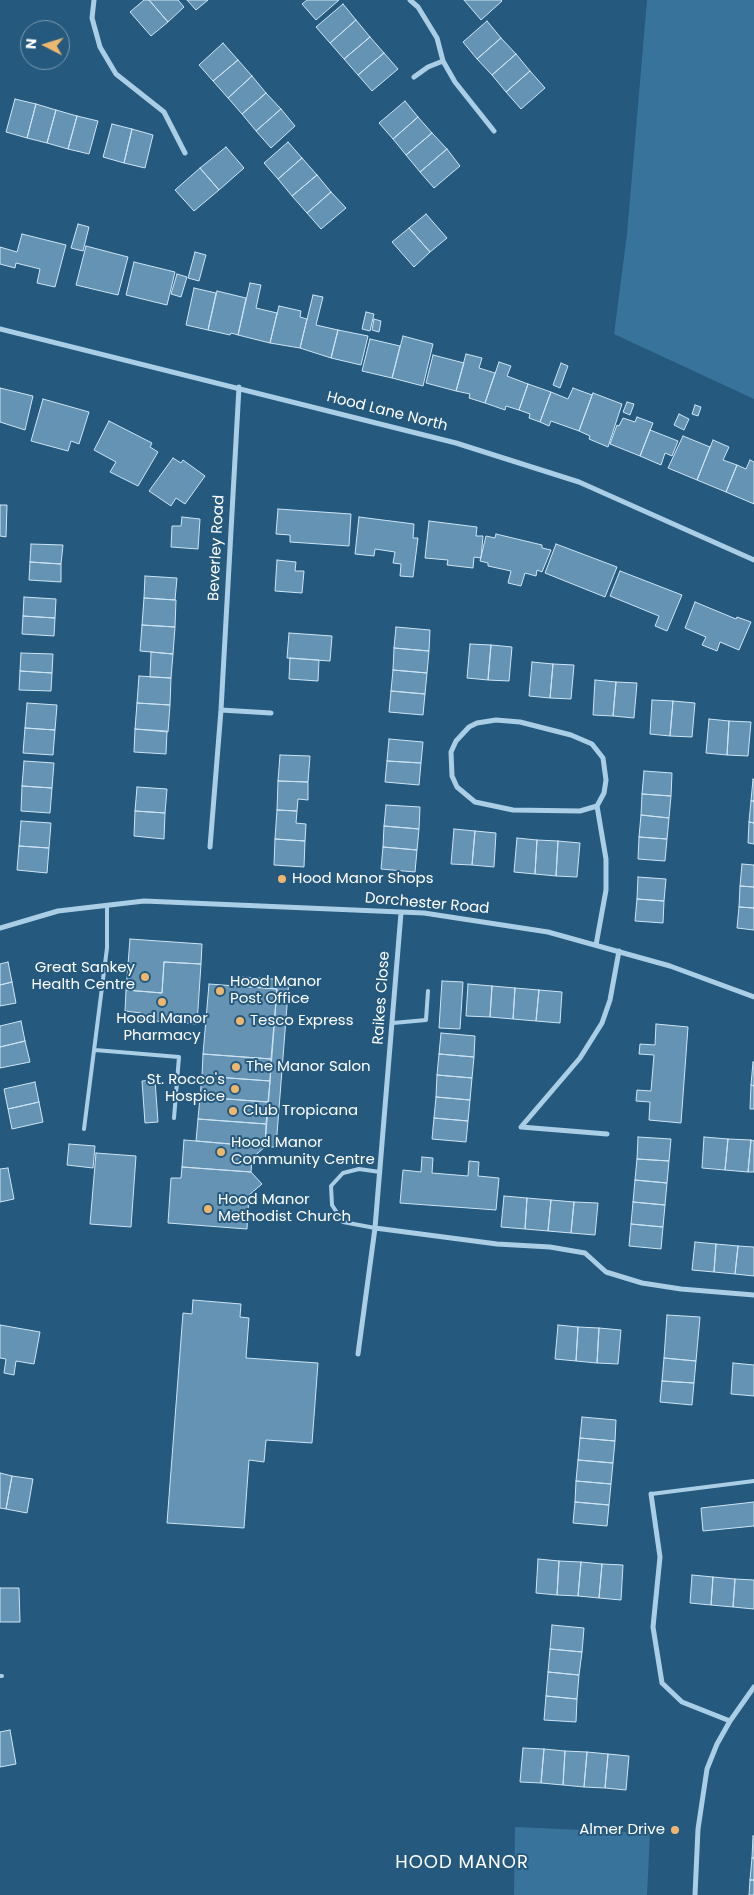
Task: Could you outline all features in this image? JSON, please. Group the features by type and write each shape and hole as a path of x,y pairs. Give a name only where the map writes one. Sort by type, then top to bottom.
{"street":[{"path":"94,0 92,18 100,47 116,74 164,112 185,153"},
{"path":"410,0 418,7 437,38 443,61 455,82 494,131"},
{"path":"414,77 428,67 443,61"},
{"name":"Hood Lane North","path":"0,329 456,443 579,482 754,560"},
{"name":"Beverley Road","path":"210,847 221,710 238,387"},
{"path":"221,710 271,713"},
{"path":"596,945 606,890 606,859 597,806 604,793 606,780 603,758 592,744 554,730 520,722 496,720 477,723 469,727 456,741 452,752 452,776 457,787 475,802 513,810 580,810 597,806"},
{"name":"Dorchester Road","path":"0,928 58,911 107,905 169,902 424,913 509,925 620,951 670,966 754,997"},
{"name":"Raikes Close","path":"358,1354 375,1228 401,912"},
{"path":"607,1134 521,1126 580,1058 602,1023 610,1000 620,951"},
{"path":"375,1228 497,1244 550,1247 585,1253 606,1272 642,1283 681,1289 754,1295"},
{"path":"651,1494 660,1557 654,1627 662,1683 682,1702 730,1720"},
{"path":"694,1895 702,1795 707,1769 717,1744 730,1720 754,1687"}],"lane":[{"path":"84,1130 108,940 107,905"},
{"path":"393,1023 426,1020 428,991"},
{"path":"94,1050 179,1057 174,1118"},
{"path":"375,1228 344,1222 332,1205 331,1186 343,1173 359,1169 380,1172"},
{"path":"651,1494 754,1481"}],"shaded area":[{"path":"647,0 754,0 754,399 614,334 627,234"},
{"path":"515,1827 650,1833 647,1895 514,1895"}],"building":[{"path":"144,0 149,0 168,22 151,36 130,12"},
{"path":"149,0 178,0 184,7 168,22"},
{"path":"187,0 208,0 196,10"},
{"path":"307,0 339,0 316,20 302,4"},
{"path":"464,0 501,0 502,1 481,20"},
{"path":"343,4 356,20 330,43 316,27"},
{"path":"356,20 370,37 344,59 330,43"},
{"path":"487,21 501,38 477,59 463,42"},
{"path":"370,37 384,53 358,75 344,59"},
{"path":"501,38 516,54 492,75 477,59"},
{"path":"223,43 238,60 213,81 199,65"},
{"path":"384,53 398,69 372,91 358,75"},
{"path":"516,54 530,71 506,92 492,75"},
{"path":"238,60 252,76 228,98 213,81"},
{"path":"530,71 545,88 521,109 506,92"},
{"path":"252,76 266,93 242,114 228,98"},
{"path":"266,93 281,109 256,131 242,114"},
{"path":"15,99 36,104 27,138 6,132"},
{"path":"405,101 418,117 393,139 379,123"},
{"path":"36,104 56,110 47,143 27,138"},
{"path":"281,109 295,126 271,148 256,131"},
{"path":"56,110 77,116 68,149 47,143"},
{"path":"77,116 98,121 89,154 68,149"},
{"path":"418,117 432,133 406,155 393,139"},
{"path":"112,124 132,129 124,163 103,157"},
{"path":"132,129 153,135 145,168 124,163"},
{"path":"432,133 447,149 420,172 406,155"},
{"path":"288,142 302,158 278,179 264,163"},
{"path":"226,147 244,168 219,190 200,168"},
{"path":"447,149 460,166 434,188 420,172"},
{"path":"302,158 317,175 292,196 278,179"},
{"path":"200,168 219,190 194,211 175,190"},
{"path":"317,175 331,192 307,213 292,196"},
{"path":"331,192 346,208 321,229 307,213"},
{"path":"426,214 447,238 430,252 409,228"},
{"path":"78,224 89,227 83,251 71,248"},
{"path":"409,228 430,252 414,267 392,242"},
{"path":"22,234 66,245 55,287 37,283 40,269 16,263 15,268 0,264 0,247 17,252"},
{"path":"86,246 128,257 118,295 76,285"},
{"path":"195,252 206,255 199,281 188,278"},
{"path":"134,262 175,272 167,305 126,295"},
{"path":"177,274 187,277 181,297 171,294"},
{"path":"250,283 261,285 256,308 277,313 270,343 238,335"},
{"path":"194,288 216,293 208,330 186,325"},
{"path":"217,291 246,298 238,335 208,330"},
{"path":"313,295 323,297 316,325 338,330 331,358 300,348"},
{"path":"279,306 301,311 300,317 307,319 300,348 270,343"},
{"path":"366,312 374,314 370,331 362,329"},
{"path":"374,319 381,321 379,332 372,330"},
{"path":"338,330 368,336 361,365 331,358"},
{"path":"403,336 433,344 423,386 392,378"},
{"path":"370,339 400,346 392,378 362,371"},
{"path":"466,354 482,358 479,368 495,373 485,403 469,398 470,394 456,391"},
{"path":"433,355 464,363 456,391 426,383"},
{"path":"499,362 511,366 507,376 528,384 519,410 506,406 505,410 485,403"},
{"path":"561,363 568,366 560,388 553,385"},
{"path":"528,384 551,392 540,422 529,418 530,414 519,410"},
{"path":"0,388 33,396 25,430 0,422"},
{"path":"573,388 592,395 579,431 551,421 549,426 540,422 551,392 568,399"},
{"path":"593,393 622,404 608,447 589,439 590,436 579,431"},
{"path":"43,399 89,412 79,444 71,441 68,451 31,441"},
{"path":"627,402 634,404 630,415 623,412"},
{"path":"695,405 701,407 698,416 692,414"},
{"path":"679,414 689,419 684,430 674,425"},
{"path":"637,417 653,423 640,456 610,444 617,425 619,426 623,418 635,422"},
{"path":"109,421 152,443 150,447 158,452 138,486 110,472 116,462 94,450"},
{"path":"650,430 678,441 672,456 665,453 661,465 640,456"},
{"path":"683,436 710,447 697,480 668,468"},
{"path":"713,440 729,447 723,460 737,465 726,492 697,480"},
{"path":"173,458 181,463 183,460 205,476 185,504 176,498 171,506 149,491"},
{"path":"750,460 754,462 754,504 726,492 737,465 746,469"},
{"path":"0,505 7,505 6,537 0,536"},
{"path":"278,509 351,514 349,546 290,542 290,535 276,534"},
{"path":"182,517 200,519 198,549 171,547 172,526 181,526"},
{"path":"359,517 414,524 413,538 418,538 413,577 400,576 401,564 393,563 395,552 375,549 374,556 355,554"},
{"path":"429,521 477,527 476,536 483,536 481,558 474,557 473,568 447,565 448,560 425,558"},
{"path":"496,534 542,545 542,548 551,550 542,572 537,570 536,576 525,573 521,586 508,583 511,571 488,566 488,563 480,561 486,536 495,538"},
{"path":"31,544 63,545 61,564 30,562"},
{"path":"556,544 617,567 605,597 545,573"},
{"path":"277,560 296,562 295,571 304,571 302,593 275,591"},
{"path":"30,562 61,564 61,582 29,580"},
{"path":"620,571 682,595 667,631 655,626 659,616 610,596"},
{"path":"145,576 177,578 175,600 144,598"},
{"path":"24,597 56,599 55,618 23,616"},
{"path":"144,598 176,600 175,627 142,625"},
{"path":"695,602 736,619 737,617 751,622 739,650 720,642 717,651 702,645 706,637 685,628"},
{"path":"23,616 55,618 54,636 22,634"},
{"path":"142,625 175,627 173,654 140,651"},
{"path":"396,627 430,630 429,651 394,648"},
{"path":"289,633 332,636 330,661 287,658"},
{"path":"470,644 491,645 488,680 467,678"},
{"path":"491,645 512,647 509,681 488,680"},
{"path":"394,648 429,651 427,673 393,670"},
{"path":"151,652 173,654 171,678 150,677"},
{"path":"21,653 53,654 52,673 20,671"},
{"path":"290,658 319,660 318,681 289,679"},
{"path":"532,662 553,664 550,698 529,696"},
{"path":"553,664 574,665 571,699 550,698"},
{"path":"393,670 427,673 425,694 391,691"},
{"path":"20,671 52,673 51,691 19,690"},
{"path":"139,676 171,678 170,705 137,703"},
{"path":"595,680 616,682 613,716 593,715"},
{"path":"616,682 637,683 634,718 613,716"},
{"path":"391,691 425,694 423,715 389,712"},
{"path":"652,700 673,701 670,736 650,734"},
{"path":"673,701 695,703 692,737 670,736"},
{"path":"27,703 57,705 55,730 25,728"},
{"path":"137,703 170,705 168,732 135,729"},
{"path":"709,719 729,721 727,755 706,753"},
{"path":"729,721 751,722 748,756 727,755"},
{"path":"25,728 55,730 53,755 23,753"},
{"path":"135,729 167,731 166,754 134,752"},
{"path":"389,739 423,742 421,763 387,761"},
{"path":"280,755 310,756 308,782 278,781"},
{"path":"24,761 54,763 52,788 22,786"},
{"path":"387,761 421,763 419,785 385,782"},
{"path":"644,771 672,773 671,796 642,794"},
{"path":"753,779 754,801 751,801"},
{"path":"278,781 308,782 308,800 298,799 297,811 277,810"},
{"path":"22,786 52,788 50,813 21,811"},
{"path":"137,787 167,789 165,813 135,811"},
{"path":"642,794 671,796 669,818 641,815"},
{"path":"751,801 754,801 754,823 749,822"},
{"path":"386,805 420,807 419,829 384,826"},
{"path":"277,810 297,811 296,823 306,824 305,841 275,839"},
{"path":"135,811 165,813 164,839 134,836"},
{"path":"641,815 669,818 667,839 639,837"},
{"path":"21,821 51,823 49,848 19,846"},
{"path":"749,822 754,823 754,844 748,843"},
{"path":"384,826 419,829 417,850 383,847"},
{"path":"454,829 475,831 472,865 451,864"},
{"path":"475,831 496,833 494,867 472,865"},
{"path":"639,837 667,839 665,861 638,859"},
{"path":"517,838 537,840 535,874 514,872"},
{"path":"275,839 305,841 304,867 274,865"},
{"path":"537,840 558,841 556,876 535,874"},
{"path":"558,841 580,843 577,877 556,876"},
{"path":"19,846 49,848 47,873 17,870"},
{"path":"383,847 417,850 415,872 381,869"},
{"path":"742,864 754,865 754,887 740,886"},
{"path":"638,877 666,879 664,901 637,899"},
{"path":"740,886 754,887 754,908 739,907"},
{"path":"637,899 664,901 663,923 635,921"},
{"path":"739,907 754,908 754,930 737,928"},
{"name":"Great Sankey Health Centre","path":"130,939 202,944 201,964 164,962 162,993 126,990"},
{"path":"8,962 12,982 0,985 0,964"},
{"name":"Hood Manor Pharmacy","path":"164,962 201,964 197,1024 141,1020 141,1013 125,1011 126,990 162,993"},
{"path":"243,977 289,980 276,1147 265,1147 277,989 242,986"},
{"path":"442,981 463,982 460,1029 439,1028"},
{"path":"12,982 16,1003 0,1006 0,985"},
{"name":"Tesco Express","path":"209,984 277,989 271,1059 203,1054"},
{"path":"468,984 492,986 490,1017 466,1016"},
{"path":"492,986 515,988 513,1019 490,1017"},
{"path":"515,988 539,990 536,1021 513,1019"},
{"path":"539,990 562,992 560,1023 536,1021"},
{"path":"21,1021 25,1041 0,1047 0,1026"},
{"path":"656,1024 688,1027 681,1123 649,1120 650,1102 636,1101 637,1090 651,1091 654,1055 639,1054 640,1044 655,1045"},
{"path":"441,1033 475,1036 474,1057 439,1054"},
{"path":"25,1041 30,1062 0,1068 0,1047"},
{"name":"The Manor Salon","path":"203,1054 271,1059 270,1081 202,1076"},
{"path":"439,1054 474,1057 472,1078 437,1075"},
{"path":"754,1062 754,1086 751,1085"},
{"path":"437,1075 472,1078 470,1100 436,1097"},
{"name":"St. Rocco's Hospice","path":"202,1076 270,1081 268,1102 200,1097"},
{"path":"155,1080 158,1122 145,1123 142,1081"},
{"path":"35,1082 39,1102 8,1109 4,1089"},
{"path":"751,1085 754,1086 754,1109 750,1109"},
{"name":"Club Tropicana","path":"200,1097 268,1102 266,1124 198,1119"},
{"path":"436,1097 470,1100 468,1121 434,1118"},
{"path":"39,1102 43,1122 12,1129 8,1109"},
{"path":"434,1118 468,1121 466,1142 432,1139"},
{"path":"198,1119 266,1124 265,1147 196,1141"},
{"path":"638,1137 671,1139 669,1161 637,1159"},
{"path":"704,1137 728,1139 725,1170 702,1168"},
{"path":"728,1139 751,1140 748,1172 725,1170"},
{"name":"Hood Manor Community Centre","path":"184,1140 265,1147 252,1158 251,1172 182,1167"},
{"path":"751,1140 754,1141 754,1172 748,1172"},
{"path":"69,1144 95,1146 93,1168 67,1165"},
{"path":"96,1153 136,1156 131,1227 90,1224"},
{"path":"422,1157 433,1158 432,1173 468,1176 469,1161 479,1162 478,1176 499,1178 496,1210 400,1203 403,1170 421,1172"},
{"path":"637,1159 669,1161 667,1183 635,1180"},
{"name":"Hood Manor Methodist Church","path":"182,1167 251,1172 262,1184 249,1195 247,1229 168,1223 171,1178 181,1178"},
{"path":"8,1168 14,1199 0,1202 0,1169"},
{"path":"635,1180 667,1183 665,1205 633,1202"},
{"path":"504,1196 527,1198 525,1229 501,1227"},
{"path":"527,1198 551,1200 548,1231 525,1229"},
{"path":"551,1200 574,1202 571,1233 548,1231"},
{"path":"574,1202 598,1203 595,1235 571,1233"},
{"path":"633,1202 665,1205 663,1227 631,1224"},
{"path":"631,1224 663,1227 661,1249 629,1246"},
{"path":"695,1242 716,1244 714,1272 692,1270"},
{"path":"716,1244 738,1246 735,1274 714,1272"},
{"path":"738,1246 754,1247 754,1276 735,1274"},
{"path":"193,1300 241,1304 240,1317 249,1318 246,1358 318,1363 312,1443 266,1440 264,1462 249,1460 244,1528 167,1523 183,1313 192,1314"},
{"path":"667,1315 700,1317 696,1361 664,1358"},
{"path":"0,1325 40,1332 34,1364 16,1361 14,1375 4,1373 6,1359 0,1358"},
{"path":"558,1325 578,1327 576,1361 555,1359"},
{"path":"578,1327 599,1328 597,1363 576,1361"},
{"path":"599,1328 621,1330 618,1364 597,1363"},
{"path":"664,1358 696,1361 694,1383 662,1381"},
{"path":"733,1363 754,1365 754,1396 731,1394"},
{"path":"662,1381 694,1383 692,1405 660,1402"},
{"path":"582,1417 616,1420 615,1441 580,1438"},
{"path":"580,1438 615,1441 613,1463 578,1460"},
{"path":"578,1460 613,1463 611,1484 576,1481"},
{"path":"0,1473 12,1476 6,1509 0,1508"},
{"path":"12,1476 33,1479 27,1513 6,1509"},
{"path":"576,1481 611,1484 609,1505 575,1502"},
{"path":"575,1502 609,1505 607,1526 573,1523"},
{"path":"754,1502 754,1526 703,1531 701,1508"},
{"path":"538,1559 559,1561 557,1595 536,1593"},
{"path":"559,1561 581,1562 578,1596 557,1595"},
{"path":"581,1562 602,1564 599,1598 578,1596"},
{"path":"602,1564 623,1565 621,1600 599,1598"},
{"path":"692,1575 713,1577 711,1605 690,1603"},
{"path":"713,1577 735,1579 733,1607 711,1605"},
{"path":"735,1579 754,1580 754,1609 733,1607"},
{"path":"0,1588 19,1588 20,1622 0,1622"},
{"path":"552,1625 584,1628 582,1652 550,1649"},
{"path":"550,1649 582,1652 579,1675 548,1672"},
{"path":"548,1672 579,1675 577,1699 546,1696"},
{"path":"546,1696 577,1699 576,1722 544,1720"},
{"path":"10,1730 16,1764 0,1767 0,1732"},
{"path":"523,1748 544,1749 541,1783 520,1782"},
{"path":"544,1749 565,1751 563,1785 541,1783"},
{"path":"565,1751 587,1752 584,1787 563,1785"},
{"path":"587,1752 608,1754 605,1788 584,1787"},
{"path":"608,1754 629,1756 626,1790 605,1788"},
{"path":"753,1836 754,1858 752,1858"},
{"path":"752,1858 754,1858 754,1880 750,1880"},
{"path":"750,1880 754,1880 754,1895 749,1895"}],"place":[{"name":"Hood Manor Shops","path":"282,879"},
{"name":"Great Sankey Health Centre","path":"145,977"},
{"name":"Hood Manor Post Office","path":"220,991"},
{"name":"Hood Manor Pharmacy","path":"162,1002"},
{"name":"Tesco Express","path":"240,1021"},
{"name":"The Manor Salon","path":"236,1067"},
{"name":"St. Rocco's Hospice","path":"235,1089"},
{"name":"Club Tropicana","path":"233,1111"},
{"name":"Hood Manor Community Centre","path":"221,1152"},
{"name":"Hood Manor Methodist Church","path":"208,1209"},
{"name":"Almer Drive","path":"675,1830"}],"district":[{"name":"HOOD MANOR","path":"462,1863"}]}
